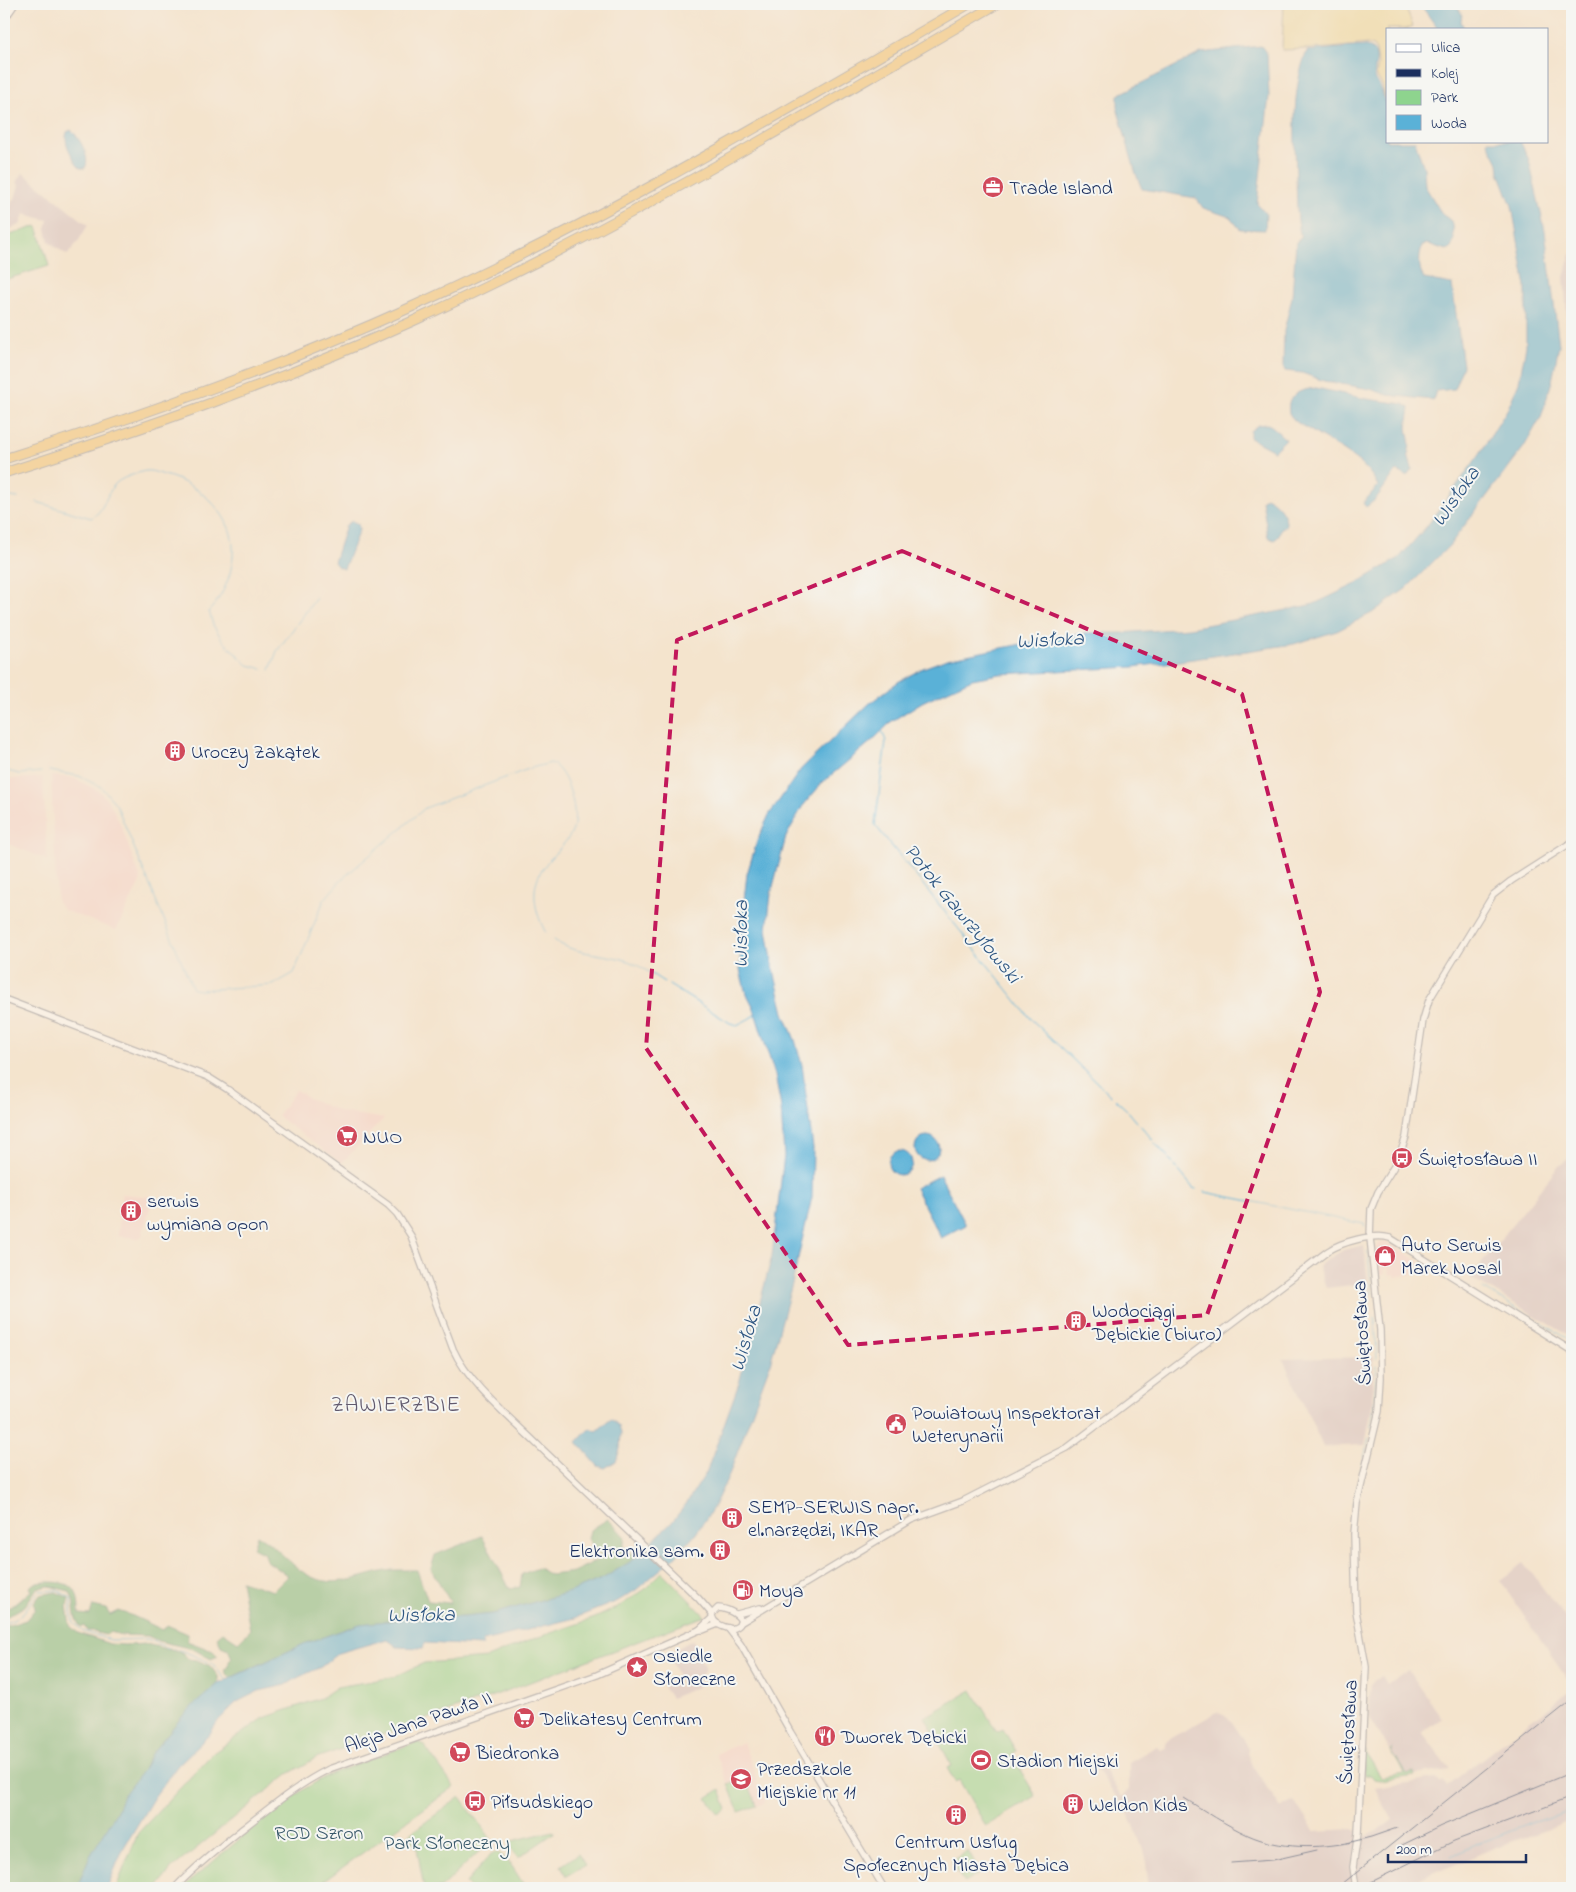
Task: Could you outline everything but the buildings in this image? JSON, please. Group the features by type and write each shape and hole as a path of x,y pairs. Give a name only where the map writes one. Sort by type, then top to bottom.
{"highway":[{"path":"4,459 154,410 283,361 407,309 536,247 696,162 969,4"},
{"path":"4,473 135,431 296,371 412,322 535,263 673,191 996,4"}],"street":[{"path":"4,20 15,4"},
{"name":"Świętosława","path":"1356,1888 1352,1867 1358,1833 1366,1667 1356,1611 1354,1534 1358,1503 1378,1411 1381,1378 1380,1330 1370,1238 1370,1220 1373,1203 1398,1160 1406,1137 1422,1020 1429,1000 1493,895 1511,881 1572,842"},
{"path":"4,1000 208,1077 388,1205 397,1214 411,1236 458,1361 493,1400 698,1598 718,1624 728,1628 741,1645 791,1733 884,1888"},
{"path":"728,1628 738,1625 766,1606 911,1520 963,1501 1053,1457 1074,1444 1328,1251 1341,1244 1370,1238 1390,1238 1572,1351"},
{"path":"698,1598 718,1608 725,1608 739,1616 738,1625 741,1645"},
{"path":"736,1614 766,1606"},
{"path":"712,1616 718,1608"},
{"name":"Aleja Jana Pawła II","path":"699,1630 712,1616"},
{"name":"Aleja Jana Pawła II","path":"175,1888 220,1847 312,1777 353,1760 597,1675 699,1630 704,1630 718,1624"}],"highlighted area":[{"path":"902,551 1242,694 1320,992 1207,1315 848,1345 646,1048 677,640"}],"shaded area":[{"path":"23,173 88,225 67,255 49,242 46,229 48,220 24,214 20,225 4,231 4,207 11,205 15,199 19,185 17,182"},
{"path":"1571,254 1572,331 1568,330 1564,277"},
{"path":"4,776 13,779 43,777 47,860 4,842"},
{"path":"51,776 73,778 99,791 109,802 120,823 141,880 116,930 64,910 57,902"},
{"path":"296,1090 308,1098 340,1112 384,1118 342,1163 277,1116"},
{"path":"1572,1156 1572,1337 1470,1278 1559,1166"},
{"path":"122,1194 153,1197 142,1235 139,1238 118,1236"},
{"path":"1386,1241 1423,1264 1414,1274 1395,1277 1395,1274 1390,1275 1389,1268 1384,1269 1385,1274 1379,1275 1376,1248 1380,1243"},
{"path":"1364,1246 1368,1283 1326,1288 1318,1266 1343,1250"},
{"path":"1374,1357 1372,1406 1365,1445 1323,1447 1283,1359"},
{"path":"1524,1563 1563,1615 1572,1624 1572,1678 1567,1678 1500,1580"},
{"path":"693,1640 705,1668 697,1687 671,1698 663,1687 669,1683 677,1683 680,1687 682,1686 668,1653"},
{"path":"1408,1670 1442,1718 1422,1733 1450,1770 1406,1776 1369,1717 1371,1683 1381,1676 1387,1685"},
{"path":"1572,1689 1572,1819 1496,1847 1442,1870 1434,1871 1410,1884 1396,1888 1149,1888 1145,1855 1134,1825 1126,1810 1094,1765 1099,1762 1122,1797 1129,1790 1129,1762 1157,1746 1161,1750 1166,1747 1165,1742 1217,1712 1232,1722 1249,1748 1248,1753 1254,1768 1281,1808 1294,1801 1314,1831 1362,1830 1361,1838 1378,1831 1393,1820 1374,1788 1436,1779 1441,1784 1443,1782 1447,1786"},
{"name":"Przedszkole Miejskie nr 11","path":"743,1742 766,1803 739,1812 716,1754"}],"green space":[{"path":"37,226 49,266 4,280 4,237"},
{"path":"608,1519 625,1537 623,1549 627,1555 635,1551 633,1560 604,1578 570,1592 493,1614 360,1624 304,1644 232,1677 227,1676 225,1670 232,1658 228,1649 221,1646 217,1637 223,1632 238,1642 250,1630 241,1581 273,1591 288,1576 267,1561 265,1554 253,1548 257,1535 271,1544 300,1570 317,1579 339,1581 393,1570 417,1570 428,1601 451,1603 431,1569 435,1555 482,1536 510,1589 520,1587 522,1574 538,1568 551,1575 573,1572 602,1558 588,1539 590,1530"},
{"path":"662,1572 705,1616 501,1693 316,1758 288,1774 171,1869 157,1888 116,1888 138,1833 213,1753 264,1718 321,1698 337,1687 394,1677 424,1663 487,1658 533,1639 595,1618 618,1607 644,1590"},
{"path":"35,1583 63,1583 73,1588 78,1598 79,1614 90,1615 93,1606 106,1609 110,1615 118,1611 133,1616 163,1630 167,1625 188,1634 187,1641 213,1651 218,1656 211,1659 193,1649 158,1641 148,1636 122,1635 110,1632 106,1635 96,1631 87,1631 84,1626 81,1627 78,1623 72,1596 69,1591 49,1586 37,1588 25,1606 4,1618 4,1608 11,1607 31,1591 29,1587"},
{"path":"56,1592 69,1598 67,1606 70,1626 78,1633 110,1644 146,1644 183,1653 188,1659 197,1660 210,1666 218,1676 218,1684 187,1711 151,1754 143,1770 123,1796 116,1813 89,1858 77,1888 4,1888 4,1627 26,1620 35,1609 34,1603 40,1595"},
{"name":"Stadion Miejski","path":"972,1690 997,1732 1003,1729 1016,1751 1011,1755 1036,1796 986,1826 959,1780 955,1782 947,1768 952,1766 925,1717"},
{"name":"ROD Szron","path":"414,1743 423,1744 454,1787 314,1888 182,1888 262,1820 304,1789 330,1774"},
{"path":"1394,1749 1392,1752 1406,1774 1414,1772 1415,1775 1380,1780 1374,1779 1371,1775 1365,1775 1363,1750 1365,1750 1365,1753 1381,1777 1404,1773 1391,1751"},
{"path":"746,1777 757,1806 739,1812 728,1784"},
{"path":"720,1789 727,1809 719,1815 707,1798"},
{"name":"Park Słoneczny","path":"460,1797 491,1839 441,1888 424,1888 417,1848 408,1835"},
{"path":"553,1831 554,1833 518,1858 509,1846 512,1841"},
{"path":"968,1851 980,1873 964,1883 951,1861"},
{"name":"Park Słoneczny","path":"496,1852 504,1857 512,1866 524,1885 523,1888 471,1888 466,1883 491,1854"},
{"path":"578,1854 585,1865 566,1876 561,1866"}],"sand":[{"path":"1284,4 1404,4 1413,26 1408,28 1386,28 1386,103 1383,87 1376,75 1378,64 1376,50 1373,46 1367,44 1282,50"}],"water":[{"path":"1420,4 1455,4 1462,14 1461,21 1464,28 1437,28"},
{"path":"1261,46 1267,54 1269,96 1257,204 1266,213 1265,230 1240,229 1230,217 1203,208 1196,198 1142,189 1118,111 1118,95 1201,53"},
{"path":"1366,46 1374,52 1376,55 1375,77 1385,103 1386,142 1415,142 1424,168 1425,186 1442,214 1453,225 1454,241 1451,248 1446,250 1428,244 1422,245 1420,254 1420,267 1424,279 1452,284 1463,366 1454,389 1436,391 1433,400 1388,395 1370,389 1324,381 1302,373 1285,371 1283,366 1284,331 1292,297 1296,242 1301,238 1297,208 1295,113 1298,81 1307,51"},
{"path":"71,130 81,142 86,158 85,168 80,168 77,165 69,149 66,136 67,132"},
{"name":"Wisłoka","path":"1488,142 1520,142 1529,160 1545,231 1559,345 1552,381 1541,417 1524,447 1449,546 1407,588 1372,613 1337,631 1294,644 1133,667 999,674 972,679 922,702 892,721 873,740 823,782 802,807 786,837 771,894 767,929 773,967 784,1013 795,1040 802,1065 813,1148 812,1197 792,1284 770,1364 729,1475 713,1508 695,1535 674,1558 636,1590 618,1601 575,1618 483,1641 482,1646 425,1643 423,1648 397,1647 387,1639 338,1653 321,1667 286,1685 259,1691 237,1702 218,1721 209,1735 178,1765 154,1797 123,1849 107,1888 77,1888 89,1858 116,1813 123,1796 143,1770 151,1754 187,1711 218,1684 304,1644 360,1624 493,1614 570,1592 604,1578 633,1560 672,1522 706,1473 739,1383 772,1256 784,1156 781,1107 775,1075 753,1006 745,990 740,970 741,927 747,874 757,841 769,815 801,769 870,703 898,682 923,668 947,659 1047,639 1087,633 1120,633 1189,628 1314,604 1354,585 1399,558 1427,526 1479,455 1508,408 1519,382 1526,346 1526,287 1512,206 1499,172 1498,163"},
{"path":"1316,388 1367,399 1404,404 1410,408 1407,428 1410,445 1408,454 1412,469 1405,476 1396,471 1375,500 1366,507 1363,503 1378,486 1373,476 1357,461 1298,423 1289,413 1290,401 1295,394"},
{"path":"1267,424 1286,439 1274,451 1250,438 1250,431 1258,425"},
{"path":"1266,497 1280,509 1286,522 1286,526 1281,528 1278,537 1274,540 1268,537 1262,500"},
{"path":"352,521 358,524 359,530 344,569 338,567 334,562 346,525"},
{"path":"927,1136 936,1139 939,1148 936,1157 927,1160 918,1157 915,1148 918,1139"},
{"path":"900,1151 909,1154 912,1163 909,1172 900,1175 891,1172 888,1163 891,1154"},
{"path":"940,1175 966,1225 941,1238 915,1188"},
{"path":"611,1419 619,1426 621,1432 620,1449 616,1461 605,1468 598,1466 577,1442 590,1428 597,1431"}],"waterway":[{"path":"37,502 91,518 99,512 117,482 146,471 178,480 198,490 222,514 231,534 233,544 232,565 226,585 209,611 213,625 224,642 248,665 263,669"},
{"path":"4,496 18,498"},
{"path":"270,670 277,651 316,598"},
{"name":"Potok Gawrzyłowski","path":"882,731 886,741 875,825 1032,1020 1111,1096"},
{"path":"49,771 79,776 101,787 116,804 193,989 200,990 273,985 294,973 324,900 342,879 425,808 531,768 551,763 563,775 571,794 574,824 572,832 566,841 543,868 536,884 535,900 539,917 546,933"},
{"path":"4,770 19,774 41,772"},
{"path":"554,940 561,945 578,951 628,961 664,982"},
{"path":"669,985 730,1023 737,1025 756,1015"},
{"name":"Potok Gawrzyłowski","path":"1115,1099 1137,1122"},
{"name":"Potok Gawrzyłowski","path":"1140,1125 1153,1140"},
{"name":"Potok Gawrzyłowski","path":"1155,1143 1168,1157"},
{"name":"Potok Gawrzyłowski","path":"1169,1159 1193,1188 1196,1189"},
{"name":"Potok Gawrzyłowski","path":"1205,1192 1364,1224 1365,1226"},
{"name":"Potok Gawrzyłowski","path":"1368,1251 1372,1294"},
{"path":"1483,1289 1572,1341"},
{"name":"Potok Gawrzyłowski","path":"1375,1317 1377,1359"},
{"name":"Potok Gawrzyłowski","path":"1371,1427 1377,1365"},
{"name":"Potok Gawrzyłowski","path":"1353,1506 1369,1438"},
{"path":"4,1623 21,1615 39,1591 58,1590 71,1598 73,1621 82,1631 111,1640 148,1639 165,1647 183,1651 213,1664 226,1681"},
{"path":"1485,1841 1531,1823 1572,1810"},
{"path":"1451,1856 1483,1842"}],"railway":[{"path":"1337,1888 1572,1700"},
{"path":"1398,1847 1441,1826 1572,1772"},
{"path":"1359,1888 1454,1841 1572,1797"},
{"path":"1184,1798 1216,1818 1260,1840 1286,1845 1313,1847 1352,1842"},
{"path":"1347,1843 1397,1828"},
{"path":"1231,1863 1273,1860 1317,1850"}],"place":[{"name":"Trade Island","path":"993,187"},
{"name":"Uroczy Zakątek","path":"175,751"},
{"name":"NUO","path":"347,1136"},
{"name":"Świętosława II","path":"1402,1158"},
{"name":"serwis wymiana opon","path":"131,1211"},
{"name":"Auto Serwis Marek Nosal","path":"1385,1256"},
{"name":"Wodociągi Dębickie (biuro)","path":"1076,1321"},
{"name":"Powiatowy Inspektorat Weterynarii","path":"896,1424"},
{"name":"SEMP-SERWIS napr. el.narzędzi, IKAR","path":"732,1518"},
{"name":"Elektronika sam.","path":"720,1550"},
{"name":"Moya","path":"743,1590"},
{"name":"Osiedle Słoneczne","path":"637,1667"},
{"name":"Delikatesy Centrum","path":"524,1718"},
{"name":"Dworek Dębicki","path":"825,1736"},
{"name":"Biedronka","path":"460,1752"},
{"name":"Stadion Miejski","path":"981,1760"},
{"name":"Przedszkole Miejskie nr 11","path":"741,1779"},
{"name":"Piłsudskiego","path":"475,1801"},
{"name":"Weldon Kids","path":"1073,1804"},
{"name":"Centrum Usług Społecznych Miasta Dębica","path":"956,1815"}],"district":[{"name":"ZAWIERZBIE","path":"396,1403"}]}
